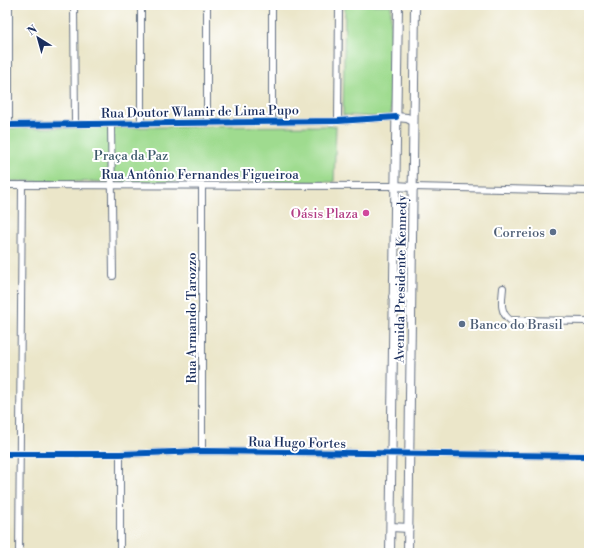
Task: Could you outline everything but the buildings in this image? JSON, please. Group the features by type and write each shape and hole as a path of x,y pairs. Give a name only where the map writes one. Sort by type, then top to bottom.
{"main road":[{"name":"Avenida Presidente Kennedy","path":"390,553 398,5"},
{"name":"Avenida Presidente Kennedy","path":"408,553 415,5"},
{"path":"396,117 407,118 413,121"},
{"path":"395,186 412,187"},
{"path":"393,296 411,297"},
{"path":"391,527 409,528"}],"street":[{"path":"7,125 9,5"},
{"path":"74,5 75,124"},
{"path":"140,5 141,124"},
{"path":"207,5 207,122"},
{"path":"272,5 272,121"},
{"path":"338,121 339,5"},
{"name":"Rua Doutor Wlamir de Lima Pupo","path":"7,125 338,121 396,117"},
{"path":"111,124 113,276"},
{"name":"Rua Antônio Fernandes Figueiroa","path":"5,185 395,186"},
{"path":"19,553 22,185"},
{"name":"Rua Armando Tarozzo","path":"202,186 202,451"},
{"path":"412,187 589,190"},
{"path":"502,288 502,310 505,316 510,320 589,321"},
{"name":"Rua Hugo Fortes","path":"5,454 120,454 202,451 589,456"},
{"path":"120,454 120,553"}],"green space":[{"path":"345,5 391,5 391,118 343,115"},
{"name":"Praça da Paz","path":"336,126 334,182 5,181 5,128"}],"cycle path":[{"path":"5,125 338,121 396,117"},
{"path":"5,454 120,454 202,451 589,456"}],"place":[{"name":"Oásis Plaza","path":"366,213"},
{"name":"Correios","path":"553,232"},
{"name":"Banco do Brasil","path":"462,324"}]}
